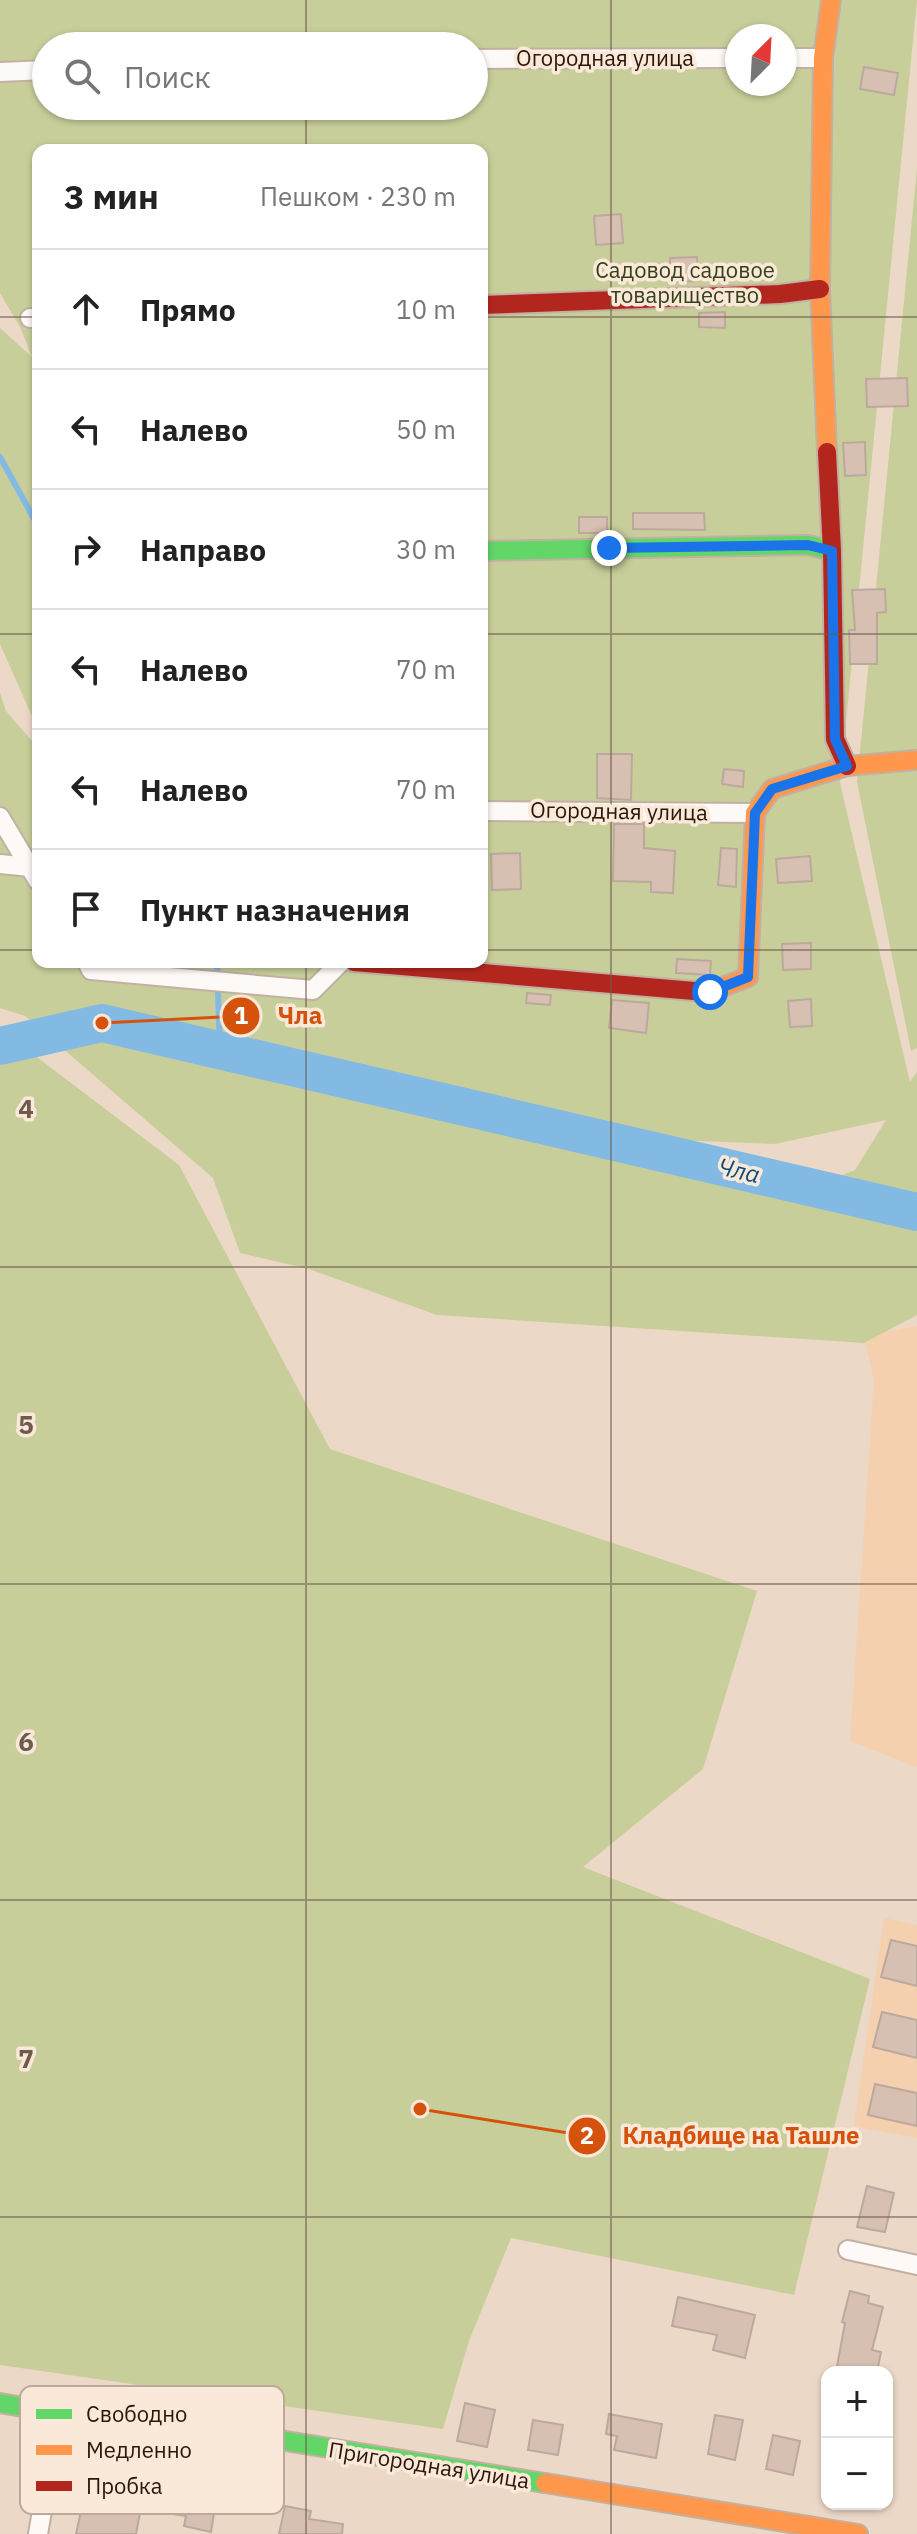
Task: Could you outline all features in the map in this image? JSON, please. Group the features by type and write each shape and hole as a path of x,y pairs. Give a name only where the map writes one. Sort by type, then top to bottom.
{"street":[{"path":"831,0 823,58 820,289 832,551 835,739 847,766"},
{"name":"Огородная улица","path":"488,59 725,58"},
{"path":"797,58 823,58"},
{"path":"0,72 32,71"},
{"path":"488,305 780,294 820,289"},
{"path":"488,551 808,545 832,551"},
{"path":"425,968 710,992 748,977 755,813 772,789 847,766 917,760"},
{"name":"Огородная улица","path":"488,811 755,813"},
{"path":"0,817 32,871"},
{"path":"0,864 32,873"},
{"path":"90,968 313,990 335,968"},
{"path":"848,2250 917,2265"},
{"name":"Пригородная улица","path":"0,2403 20,2406"},
{"name":"Пригородная улица","path":"284,2441 858,2534"},
{"path":"38,2534 41,2514"}],"shaded area":[{"path":"917,1326 917,1767 850,1741 874,1381 864,1335"},
{"path":"884,1918 917,1925 917,2138 854,2126"}],"green space":[{"name":"Садовод садовое товарищество","path":"0,0 917,0 840,783 910,1082 917,1072 917,1315 864,1343 437,1315 309,1269 240,1253 213,1178 25,1016 0,1008 0,693 6,711 32,741 32,968 488,968 488,144 32,144 32,357 20,327 0,293","holes":["886,1120 855,1170 817,1185 798,1167 671,1140 775,1144"]},
{"path":"917,168 917,1048 911,1051 857,782"},
{"name":"Садовод садовое товарищество","path":"0,328 32,357 32,716 0,644"},
{"path":"0,1029 179,1165 330,1449 757,1591 703,1769 583,1867 870,1979 794,2295 511,2238 469,2341 443,2429 284,2406 284,2386 145,2386 0,2365"}],"building":[{"path":"864,67 898,73 894,95 860,89"},
{"path":"621,214 623,243 596,245 594,216"},
{"path":"697,257 698,281 670,282 670,258"},
{"path":"725,312 725,328 699,327 699,313"},
{"path":"907,378 908,406 867,407 866,379"},
{"path":"865,442 866,475 845,476 843,443"},
{"path":"633,513 704,513 705,530 633,529"},
{"path":"579,517 607,517 607,533 579,533"},
{"path":"885,589 886,612 877,613 877,664 850,664 849,630 855,630 852,590"},
{"path":"597,754 632,754 631,800 597,798"},
{"path":"724,769 744,771 743,787 722,784"},
{"path":"614,824 644,824 644,848 675,851 673,893 651,892 651,882 613,881"},
{"path":"721,848 737,849 736,887 718,885"},
{"path":"520,853 521,889 492,890 491,854"},
{"path":"810,856 812,881 778,883 776,859"},
{"path":"811,943 811,969 783,970 782,944"},
{"path":"677,959 711,961 710,975 676,973"},
{"path":"527,993 551,995 550,1005 526,1003"},
{"path":"811,999 812,1026 790,1027 788,1001"},
{"path":"612,1000 649,1003 646,1033 609,1028"},
{"path":"891,1940 917,1946 917,1986 881,1977"},
{"path":"882,2012 917,2020 917,2058 873,2047"},
{"path":"875,2084 917,2093 917,2126 868,2115"},
{"path":"867,2186 894,2193 885,2232 857,2227"},
{"path":"850,2291 869,2296 868,2303 883,2307 872,2350 881,2352 878,2366 837,2366 845,2323 842,2322"},
{"path":"678,2297 755,2315 745,2358 713,2350 717,2335 672,2326"},
{"path":"465,2403 495,2410 487,2447 457,2441"},
{"path":"609,2414 662,2424 656,2458 614,2450 617,2436 606,2434"},
{"path":"715,2415 743,2420 735,2460 708,2454"},
{"path":"533,2420 563,2425 558,2455 528,2450"},
{"path":"773,2435 800,2441 793,2475 766,2469"},
{"path":"285,2506 311,2511 309,2519 343,2524 342,2534 279,2534"},
{"path":"80,2514 140,2514 136,2534 76,2534"},
{"path":"173,2514 214,2514 211,2532 184,2526 186,2516"}],"waterway":[{"path":"0,457 32,515"},
{"path":"217,968 220,1050"},
{"name":"Чла","path":"0,1046 102,1023 917,1212"}],"traffic: fast":[{"path":"488,551 808,545 832,551"},
{"path":"0,2403 20,2406"},
{"path":"284,2441 545,2483"}],"traffic: slow":[{"path":"827,452 820,289 823,58 831,0"},
{"path":"706,992 748,977 755,813 772,789 847,766 917,760"},
{"path":"545,2483 858,2534"}],"traffic: jam":[{"path":"488,305 780,294 820,289"},
{"path":"827,452 835,739 847,766"},
{"path":"424,968 706,992"}],"place":[{"name":"Чла","path":"102,1023"},
{"name":"Кладбище на Ташле","path":"420,2109"}],"route":[{"path":"609,548 808,545 832,551 835,739 847,766 772,789 755,813 748,977 710,992"}]}
